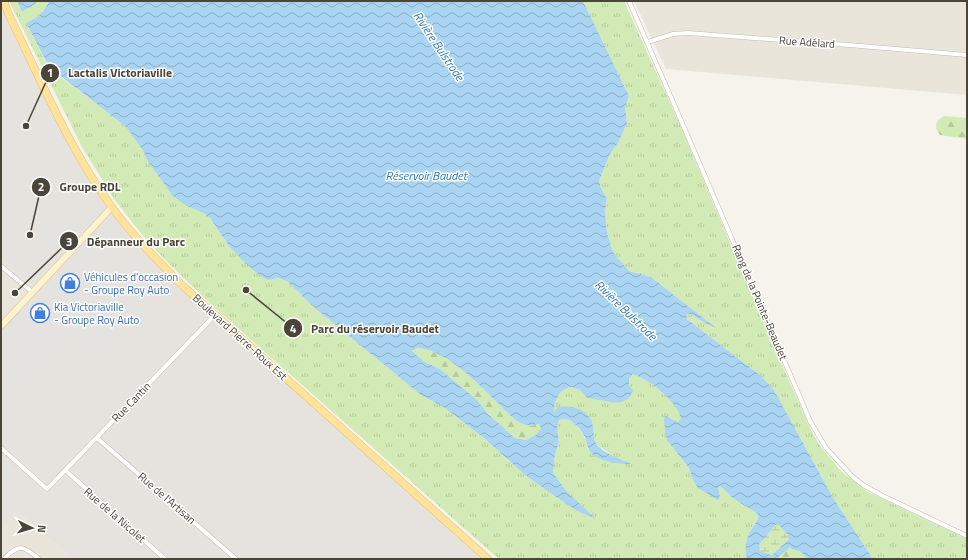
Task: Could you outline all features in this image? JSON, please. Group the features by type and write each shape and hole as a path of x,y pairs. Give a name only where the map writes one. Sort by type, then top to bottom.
{"main road":[{"name":"Boulevard Pierre-Roux Est","path":"4,1 8,13 74,147 112,207 146,248 183,286 488,559"},
{"name":"Boulevard Pierre-Roux Est","path":"1,3 8,13"}],"street":[{"name":"Rang de la Pointe-Beaudet","path":"629,1 648,42 810,421 826,448 843,468 863,485 967,536"},
{"name":"Rue Adélard","path":"648,42 673,34 688,33 967,55"},
{"path":"1,326 112,207"},
{"path":"1,266 32,292"},
{"name":"Rue Cantin","path":"1,448 47,489 215,315"},
{"name":"Rue de l'Artisan","path":"97,438 236,559"},
{"name":"Rue de la Nicolet","path":"65,470 165,559"},
{"path":"4,559 14,549 21,547 26,548 39,559"}],"shaded area":[{"path":"634,1 967,1 967,95 666,69"},
{"path":"1,3 8,13 92,178 146,248 488,559 73,559 17,511 1,531 1,321 33,287 1,258"},
{"path":"60,209 82,230 59,254 41,237 43,235 40,232"},
{"path":"101,227 109,233 114,233 167,286 95,364 65,337 13,392 1,381 1,352 1,338 5,333 3,331 15,318 17,319 21,314 20,313 39,292 42,294 46,288 45,287 70,260 79,267 81,263 73,256","holes":["107,239 135,264 117,284 96,266 94,267 87,261","71,278 90,295 85,302 65,285","43,306 59,320 49,332 33,318","9,343 24,358 16,367 1,352"]},
{"path":"1,243 35,273 31,278 30,277 28,280 1,257"},
{"path":"1,258 33,287 1,321"},
{"path":"1,455 18,470 1,489"},
{"path":"17,511 73,559 1,559 1,531"}],"green space":[{"path":"9,1 17,1 22,12 35,4 37,1 49,1 45,9 40,14 26,23 46,63 62,78 126,127 142,149 153,168 210,218 229,246 269,280 278,278 287,281 316,309 421,395 445,408 485,439 525,475 577,511 594,518 568,493 553,473 555,454 559,442 557,428 559,420 566,419 580,429 588,449 611,454 601,448 594,439 593,423 554,412 558,395 563,390 571,387 580,390 587,398 609,402 619,402 630,397 629,379 633,374 655,386 669,399 680,413 682,419 678,422 667,416 675,450 689,468 693,480 720,497 718,487 720,486 734,499 758,514 757,520 751,529 749,536 746,556 747,559 499,559 215,308 165,260 140,232 114,199 81,145"},
{"path":"583,1 624,1 681,127 775,349 812,432 820,446 841,471 868,492 967,539 967,559 873,559 832,496 774,390 761,376 687,319 686,315 690,314 714,327 651,277 629,271 613,252 607,233 605,212 607,199 599,181 610,154 618,143 627,123 625,107 629,96"},
{"path":"945,116 967,118 967,139 940,135 936,124 939,119"},
{"path":"417,348 428,350 451,361 473,379 516,420 529,425 539,424 541,428 537,434 526,440 515,438 488,414 477,400 440,369 425,362 412,351"},
{"path":"775,525 779,525 789,535 789,539 772,555 759,551 759,545"},
{"path":"789,548 801,552 808,559 776,559"}],"water":[{"path":"17,1 37,1 35,4 22,12"},
{"name":"Réservoir Baudet","path":"49,1 583,1 629,96 625,107 627,123 618,143 610,154 599,181 607,199 605,212 607,233 613,252 629,271 651,277 716,328 690,314 686,315 687,319 761,376 774,390 832,496 873,559 808,559 801,552 789,548 776,559 747,559 747,539 757,520 758,514 734,499 720,486 718,487 720,497 718,500 698,488 693,480 689,468 667,440 664,417 666,416 678,422 681,419 679,413 669,399 655,386 633,374 629,379 629,386 633,390 626,400 620,402 587,398 580,390 571,387 565,389 558,395 554,412 558,407 567,406 578,408 587,414 592,422 594,437 598,446 609,454 631,464 613,463 595,456 589,450 585,437 578,427 567,419 559,420 557,428 559,442 555,454 553,473 568,493 596,519 577,511 525,475 485,439 445,408 421,395 316,309 287,281 278,278 269,280 262,277 243,261 229,246 210,218 204,213 187,206 173,196 147,160 142,149 126,127 49,67 26,23 40,14 45,9","holes":["417,348 428,350 451,361 473,379 516,420 528,425 539,424 541,428 537,434 526,440 515,438 488,414 477,400 440,369 425,362 412,351","775,525 779,525 788,535 789,539 772,555 760,551 759,545"]}],"place":[{"name":"Lactalis Victoriaville","path":"26,126"},
{"name":"Groupe RDL","path":"30,235"},
{"name":"Véhicules d'occasion - Groupe Roy Auto","path":"70,283"},
{"name":"Parc du réservoir Baudet","path":"246,290"},
{"name":"Dépanneur du Parc","path":"15,293"},
{"name":"Kia Victoriaville - Groupe Roy Auto","path":"40,313"}],"water label":[{"name":"Rivière Bulstrode","path":"439,46"},
{"name":"Rivière Bulstrode","path":"626,310"}]}
